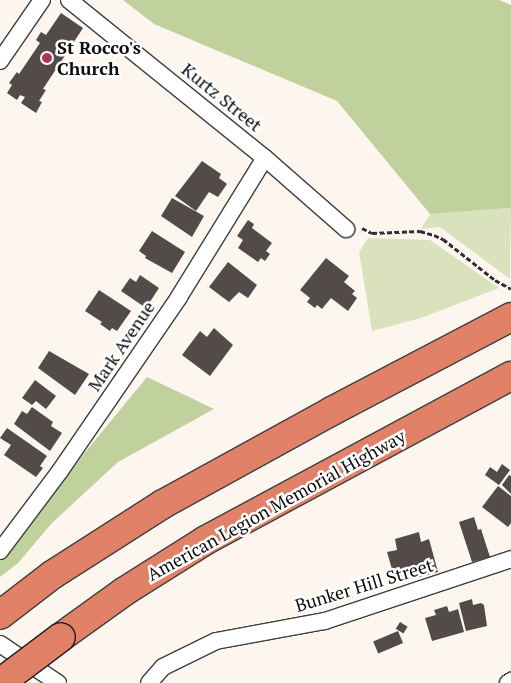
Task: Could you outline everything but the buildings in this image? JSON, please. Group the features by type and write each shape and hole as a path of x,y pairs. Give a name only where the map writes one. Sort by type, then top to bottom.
{"highway":[{"path":"8,609 106,539 163,504 332,411 511,318"},
{"name":"American Legion Memorial Highway","path":"0,683 125,591 206,540 511,376"}],"street":[{"path":"0,61 42,0"},
{"name":"Kurtz Street","path":"69,0 353,228"},
{"name":"Mark Avenue","path":"0,550 60,471 179,297 265,158"},
{"name":"Bunker Hill Street","path":"149,683 164,667 216,641 325,621 511,559"},
{"path":"0,644 58,683"}],"path":[{"path":"353,228 372,233 420,231 443,239 494,280 511,290"}],"green space":[{"path":"123,0 499,0 511,5 511,208 430,214 337,101 154,24"},
{"path":"511,208 510,279 440,227 421,229 430,214"},
{"path":"368,238 430,240 499,288 421,318 372,331 359,252"},
{"path":"147,377 214,409 118,462 52,523 18,563 0,577 0,556"}],"place":[{"name":"St Rocco's Church","path":"47,58"}]}
